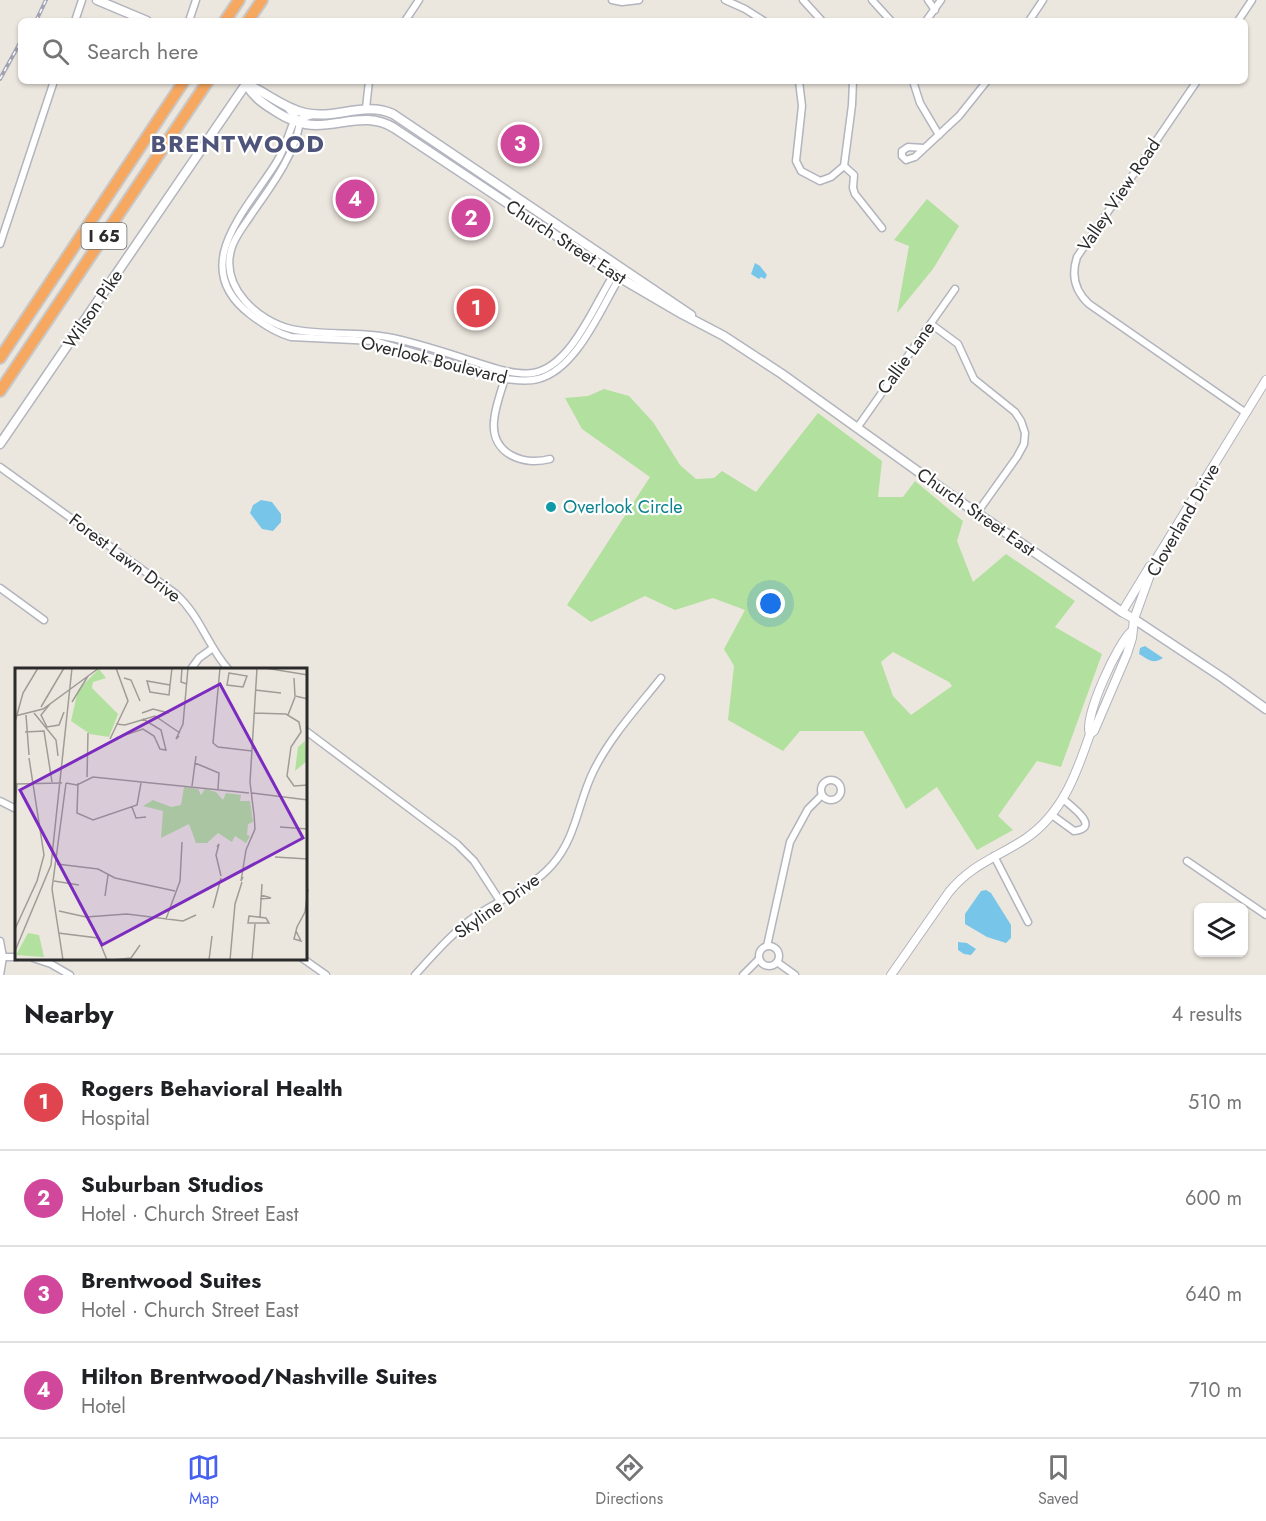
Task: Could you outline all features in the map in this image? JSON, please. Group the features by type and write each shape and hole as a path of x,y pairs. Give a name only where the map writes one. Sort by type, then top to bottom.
{"highway":[{"path":"226,18 238,0"},
{"path":"250,18 262,0"},
{"name":"I 65","path":"0,358 182,84"},
{"name":"I 65","path":"0,390 206,84"}],"main road":[{"path":"97,0 140,18"},
{"name":"Wilson Pike","path":"0,444 243,84"},
{"name":"Church Street East","path":"245,84 253,95 278,114 297,121 316,125 366,119 386,123 616,277 700,323 782,374 977,513 1122,612"},
{"name":"Church Street East","path":"249,84 287,106 315,115 366,108 387,111 684,309 700,323"},
{"path":"1134,619 1266,709"}],"street":[{"path":"76,18 82,0"},
{"path":"190,18 196,0"},
{"path":"407,18 419,0"},
{"path":"612,0 622,2 639,0"},
{"path":"725,0 760,18"},
{"path":"803,0 819,18"},
{"path":"872,0 888,18"},
{"path":"928,0 934,10"},
{"path":"929,18 941,0"},
{"path":"1031,18 1043,0"},
{"path":"1240,18 1252,0"},
{"path":"0,244 53,84"},
{"path":"366,108 369,84"},
{"path":"800,84 802,98 796,156 799,168 808,177 820,181 831,177 844,166 853,84"},
{"path":"914,84 920,103 939,135"},
{"path":"924,148 964,111 985,84"},
{"name":"Valley View Road","path":"1195,84 1077,257 1074,278 1079,293 1089,304 1246,413"},
{"path":"287,106 297,121 315,115"},
{"name":"Overlook Boulevard","path":"297,121 280,157 228,237 225,247 223,274 234,301 261,323 280,334 291,338 374,341 506,375 533,373 545,370 556,363 572,345 611,279 616,277"},
{"path":"844,166 854,175 855,194 882,228"},
{"name":"Callie Lane","path":"857,428 956,289"},
{"path":"931,324 957,344 974,379 1015,412 1025,433 1024,444 1017,457 977,513"},
{"path":"506,375 494,421 496,439 502,448 514,458 532,462 549,459"},
{"name":"Cloverland Drive","path":"891,975 956,884 969,871 1025,839 1052,815 1063,799 1077,772 1089,734 1094,731 1115,683 1130,644 1134,619 1159,555 1266,380"},
{"name":"Forest Lawn Drive","path":"0,467 176,594 195,614 213,648 227,668"},
{"path":"1122,612 1159,555"},
{"path":"0,588 44,620"},
{"name":"Church Street East","path":"1122,612 1134,619"},
{"path":"192,668 199,658 213,648"},
{"name":"Skyline Drive","path":"415,975 477,915 532,883 560,856 575,828 586,791 599,760 661,678"},
{"path":"308,732 461,847 479,867 500,901"},
{"path":"744,975 759,959 760,951 767,946 790,842 807,809 822,795"},
{"path":"1052,815 1074,831 1084,826 1085,820 1082,815 1063,799"},
{"path":"0,801 15,808"},
{"path":"994,856 1028,922"},
{"path":"1187,861 1266,915"},
{"path":"0,941 3,957 0,975"},
{"path":"767,946 777,951 779,957 777,962"},
{"path":"3,957 15,957"},
{"path":"759,959 767,966 777,962"},
{"path":"39,960 69,975"},
{"path":"305,960 326,975"},
{"path":"777,962 795,975"}],"green space":[{"path":"927,199 959,226 933,269 897,313 909,246 894,240"},
{"path":"604,389 629,396 653,422 680,465 696,479 714,478 722,471 756,492 818,413 882,461 878,497 903,497 915,481 963,521 957,541 973,582 1006,554 1075,601 1055,627 1102,654 1061,767 1037,761 998,816 1013,830 977,850 937,787 906,809 863,731 800,731 783,751 728,720 734,666 724,649 745,610 713,598 675,610 645,596 591,622 567,605 650,477 582,429 565,398 588,396","holes":["893,652 949,682 952,686 911,715 893,696 881,662"]}],"water":[{"path":"755,263 767,275 765,279 761,277 759,279 751,274"},
{"path":"261,500 272,502 281,514 281,522 273,531 262,529 250,513 253,505"},
{"path":"1145,646 1163,658 1153,661 1139,654 1140,648"},
{"path":"986,890 991,893 1011,925 1011,938 1006,943 987,937 965,924 965,914 981,891"},
{"path":"958,942 967,943 976,949 971,955 964,954 958,950"}],"railway":[{"path":"37,18 46,0"},
{"path":"0,79 18,46"}],"place":[{"name":"Brentwood Suites","path":"520,144"},
{"name":"Hilton Brentwood/Nashville Suites","path":"355,199"},
{"name":"Suburban Studios","path":"471,218"},
{"name":"Rogers Behavioral Health","path":"476,308"},
{"name":"Overlook Circle","path":"551,507"}],"district":[{"name":"BRENTWOOD","path":"238,144"}]}
